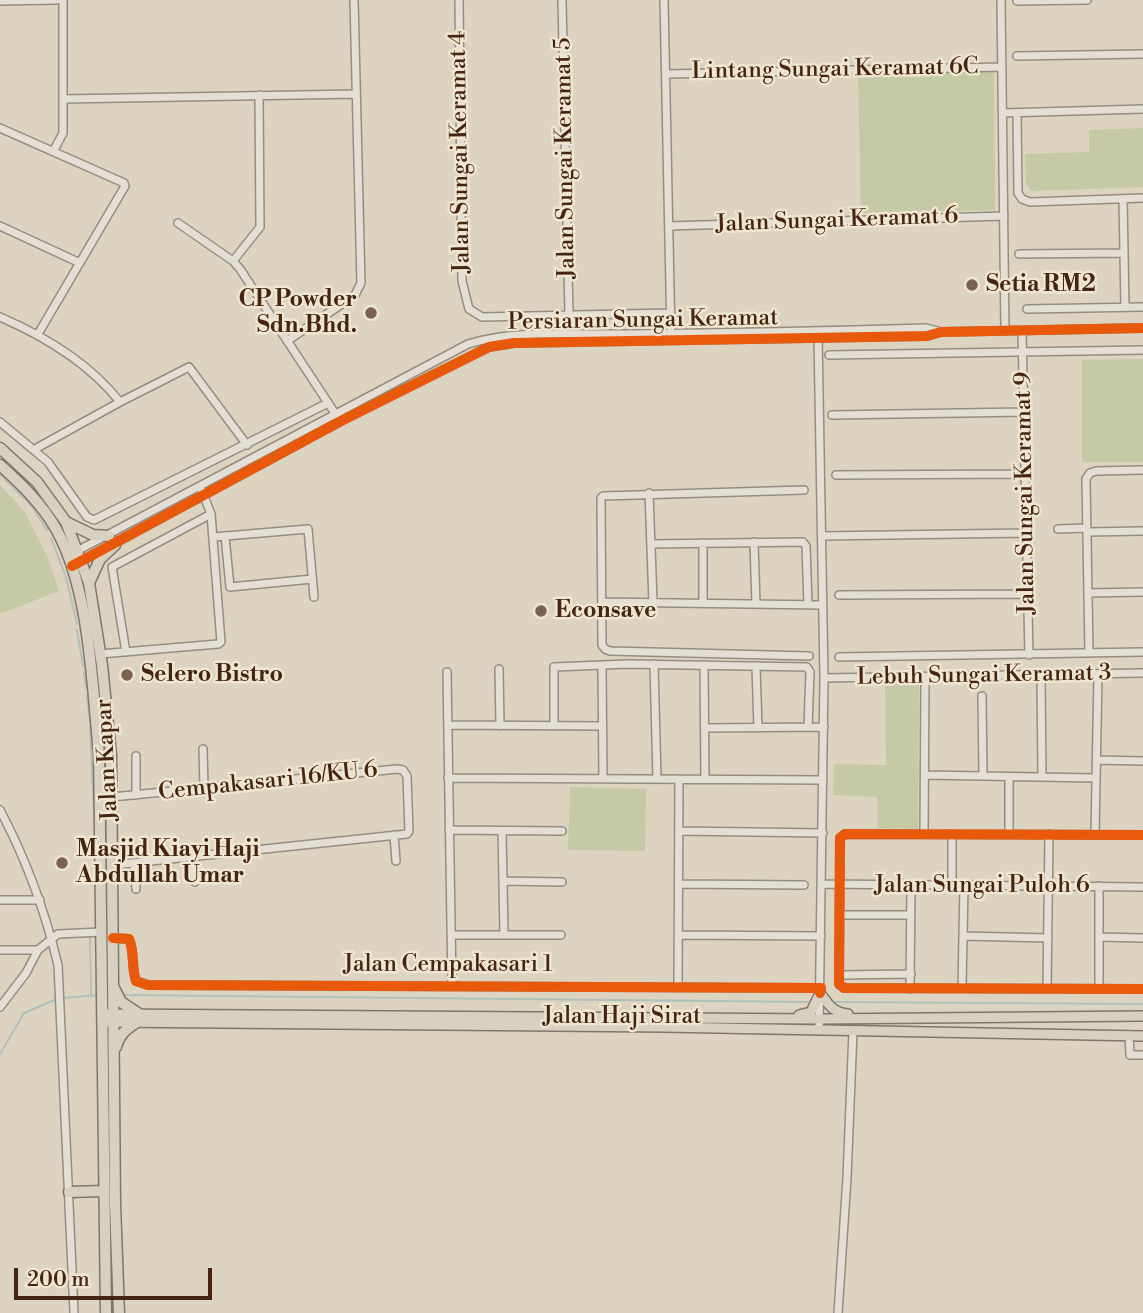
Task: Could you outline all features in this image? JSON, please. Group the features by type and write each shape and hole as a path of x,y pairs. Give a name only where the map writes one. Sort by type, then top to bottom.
{"highway":[{"name":"Jalan Kapar","path":"0,449 37,482 65,522 77,564 89,583 100,654 110,738 113,865 113,938 98,1191 106,1313"},
{"name":"Jalan Kapar","path":"0,465 24,486 46,512 73,553"},
{"path":"65,522 93,536 112,540 89,583"},
{"name":"Jalan Kapar","path":"77,564 99,754 101,932 110,1002 113,1058 119,1313"},
{"path":"110,1002 138,1018 118,1038 113,1058"},
{"path":"103,1115 115,1115"},
{"path":"74,1192 98,1191"}],"main road":[{"path":"820,990 830,1008 838,1013 892,1018"},
{"path":"741,1018 803,1015 815,1007 820,990"},
{"name":"Jalan Haji Sirat","path":"110,1002 138,1018 1143,1035"},
{"path":"1030,1016 1066,1020 1071,1025 1068,1030 1032,1034"},
{"name":"Jalan Haji Sirat","path":"138,1018 820,1019 1143,1016"},
{"path":"1143,1016 1123,1019 1115,1025 1117,1029 1143,1035"}],"street":[{"path":"0,1 57,0"},
{"path":"54,150 63,133 63,0"},
{"path":"287,341 355,295 361,283 354,0"},
{"name":"Jalan Sungai Keramat 4","path":"459,0 462,281 469,309 482,317 670,313"},
{"name":"Jalan Sungai Keramat 5","path":"562,0 569,316"},
{"path":"664,0 671,337"},
{"path":"1001,0 1005,331"},
{"path":"1017,1 1087,0"},
{"path":"1017,56 1143,54"},
{"name":"Lintang Sungai Keramat 6C","path":"667,74 1002,66"},
{"path":"64,99 356,94"},
{"path":"233,261 260,228 259,95"},
{"path":"1003,113 1143,109"},
{"path":"1017,113 1018,193 1022,199 1030,202 1143,198"},
{"path":"0,128 124,183 125,187 38,334"},
{"path":"1123,199 1125,307"},
{"name":"Jalan Sungai Keramat 6","path":"669,226 1004,216"},
{"path":"178,223 233,261 338,418"},
{"path":"0,226 80,263"},
{"path":"1019,254 1124,253"},
{"path":"1027,309 1143,307"},
{"path":"0,317 38,334 106,384 120,402"},
{"name":"Persiaran Sungai Keramat","path":"77,564 200,487 489,347 514,343 671,337 928,336 941,332 1143,328"},
{"name":"Jalan Sungai Keramat 9","path":"1022,331 1029,655"},
{"path":"818,335 824,678 820,1030"},
{"path":"829,355 1143,350"},
{"path":"35,449 190,367 247,445"},
{"path":"0,422 48,462 87,517 94,520 328,403"},
{"path":"832,415 1024,412"},
{"name":"Persiaran Sungai Keramat","path":"73,553 112,540 205,495 338,418"},
{"path":"1089,653 1086,479 1090,473 1097,471 1143,470"},
{"path":"836,475 1025,474"},
{"path":"100,654 221,642 211,514 200,487"},
{"path":"804,490 608,494 601,498 602,645 610,651 808,656"},
{"path":"649,493 653,603"},
{"path":"126,652 112,568 211,514"},
{"path":"214,537 308,529 314,597"},
{"path":"1058,529 1143,531"},
{"path":"822,536 1027,533"},
{"path":"225,536 230,587 312,579"},
{"path":"754,542 756,604"},
{"path":"651,544 803,542 806,546 808,605"},
{"path":"703,543 703,603"},
{"path":"1088,593 1143,592"},
{"path":"839,595 1028,594"},
{"path":"602,602 823,605"},
{"path":"839,657 1143,652"},
{"path":"654,664 657,779"},
{"path":"554,726 553,667 654,664 809,667 808,727"},
{"path":"602,666 603,779"},
{"path":"704,666 705,779"},
{"path":"756,666 758,728"},
{"path":"499,669 500,726"},
{"path":"447,672 452,986"},
{"name":"Lebuh Sungai Keramat 3","path":"824,678 1143,673"},
{"path":"1096,835 1098,674"},
{"path":"1041,675 1042,777"},
{"path":"925,677 925,834"},
{"path":"982,696 983,776"},
{"path":"448,725 602,726"},
{"path":"705,728 824,727"},
{"path":"203,749 204,788"},
{"path":"136,756 136,795"},
{"path":"1097,760 1143,761"},
{"name":"Cempakasari 16/KU 6","path":"112,797 401,769 407,776 409,831 407,834 394,835"},
{"path":"925,775 1096,778"},
{"path":"1009,777 1009,834"},
{"path":"449,778 823,780"},
{"path":"678,987 679,779"},
{"path":"0,810 40,900 52,939 60,985 74,1192 74,1313"},
{"path":"449,830 562,831"},
{"path":"502,831 504,935"},
{"path":"679,831 822,833"},
{"path":"1143,835 845,834 840,838 839,884 839,984 844,988 1143,989"},
{"path":"951,885 952,834"},
{"path":"1047,989 1049,834"},
{"path":"113,865 394,835 397,861"},
{"path":"192,857 195,882"},
{"path":"134,863 136,889"},
{"path":"503,881 562,882"},
{"path":"679,884 804,885"},
{"name":"Jalan Sungai Puloh 6","path":"822,884 1143,887"},
{"path":"911,885 911,989"},
{"path":"962,988 964,885"},
{"path":"1099,989 1100,886"},
{"path":"0,900 40,900"},
{"path":"839,915 911,915"},
{"path":"0,1007 26,973 37,950 58,933 101,932"},
{"path":"451,935 561,935"},
{"path":"678,935 821,936"},
{"path":"963,936 1048,938"},
{"path":"1099,937 1143,938"},
{"name":"Jalan Cempakasari 1","path":"113,938 129,939 136,981 148,985 820,990"},
{"path":"0,950 37,950"},
{"path":"839,975 911,974"},
{"path":"838,1313 853,1031"},
{"path":"1129,1035 1129,1055 1143,1055"}],"green space":[{"path":"994,70 995,210 861,213 858,75"},
{"path":"1143,128 1143,187 1031,191 1026,183 1025,154 1089,152 1089,130"},
{"path":"1143,359 1143,462 1082,462 1082,360"},
{"path":"0,485 24,511 48,558 59,591 0,614"},
{"path":"919,683 918,829 878,828 877,797 833,795 834,764 886,765 885,684"},
{"path":"570,787 646,789 645,851 568,850"}],"waterway":[{"path":"0,474 31,505 47,530"},
{"path":"51,538 66,577 77,624"},
{"path":"77,630 83,666"},
{"path":"84,672 86,688"},
{"path":"87,696 90,722"},
{"path":"90,727 94,813"},
{"path":"90,938 91,994"},
{"path":"63,998 99,995"},
{"path":"122,995 809,1002"},
{"path":"0,1054 24,1013 57,999"},
{"path":"835,1002 1143,1004"}],"cycle path":[{"path":"72,566 341,421 489,347 514,343 927,336 941,332 1143,328"},
{"path":"1143,835 845,834 840,838 839,984 844,988 1143,989"},
{"path":"113,938 129,939 136,981 148,985 821,988 820,993"}],"place":[{"name":"Setia RM2","path":"972,285"},
{"name":"CP Powder Sdn.Bhd.","path":"371,313"},
{"name":"Econsave","path":"541,611"},
{"name":"Selero Bistro","path":"127,675"},
{"name":"Masjid Kiayi Haji Abdullah Umar","path":"62,863"}]}
